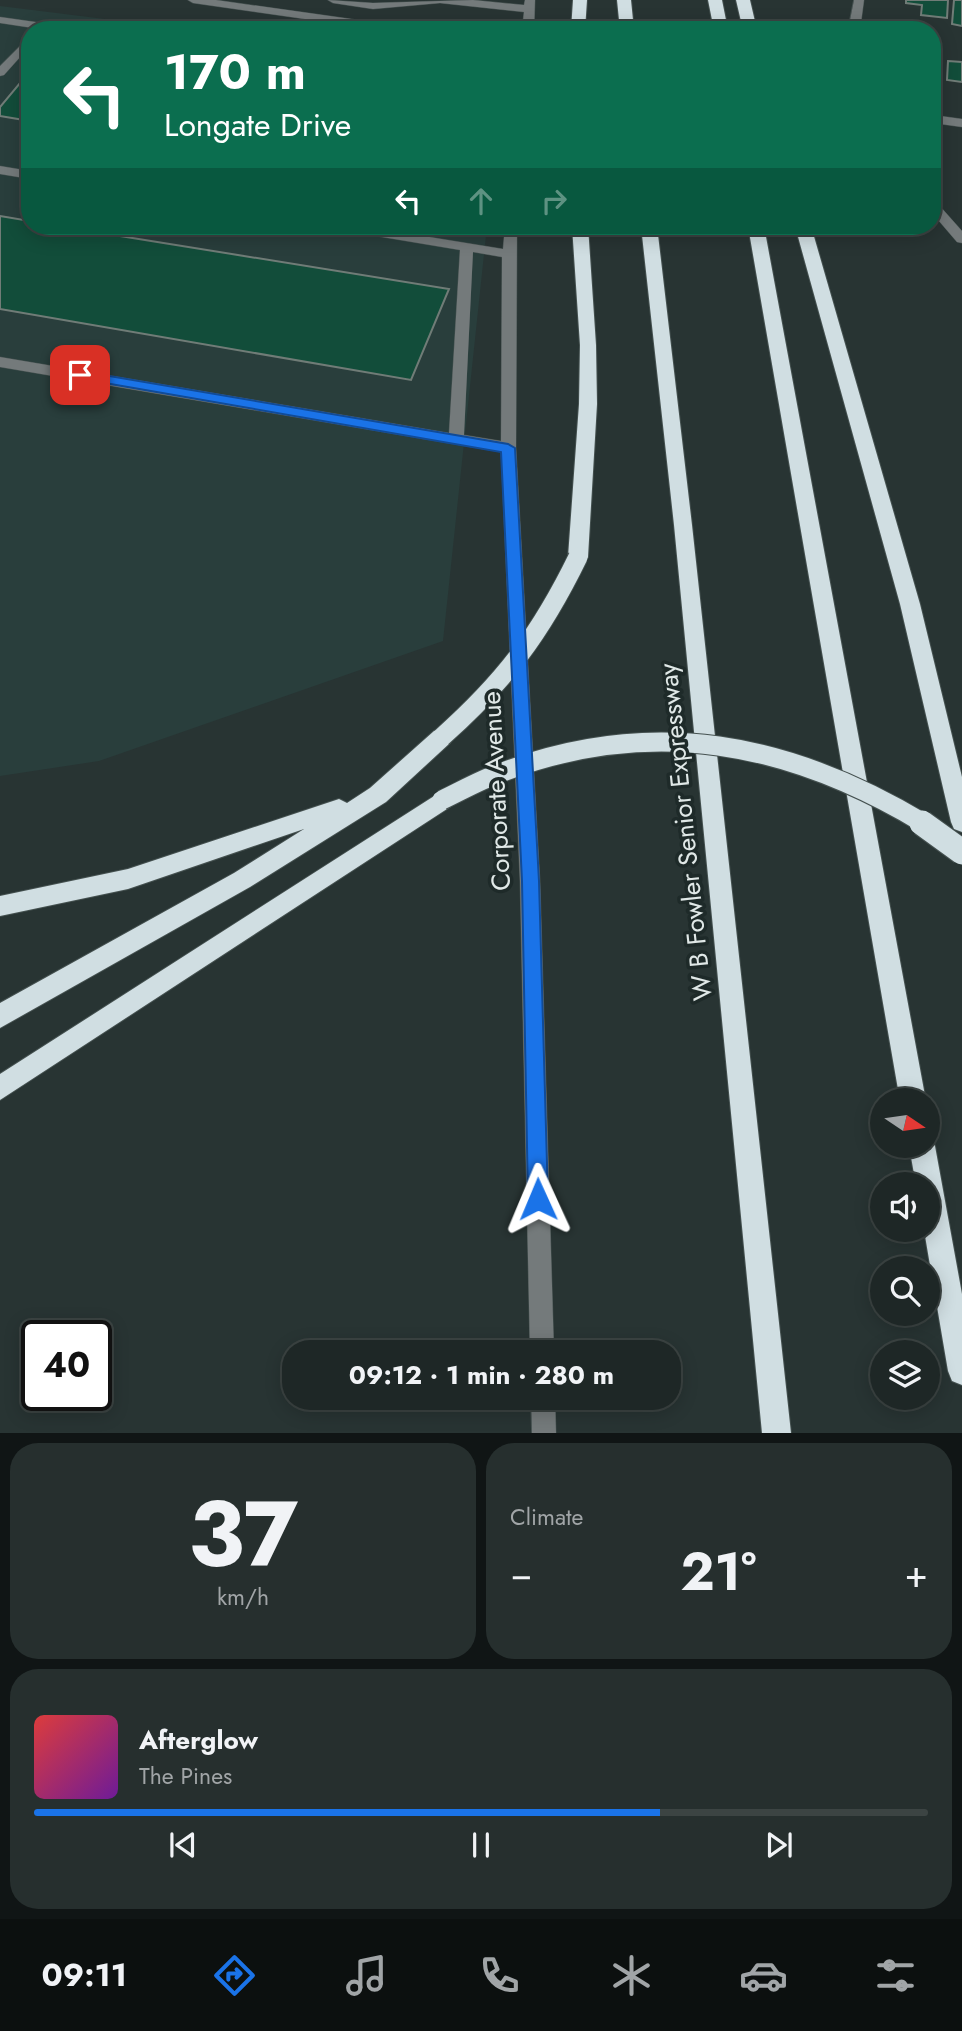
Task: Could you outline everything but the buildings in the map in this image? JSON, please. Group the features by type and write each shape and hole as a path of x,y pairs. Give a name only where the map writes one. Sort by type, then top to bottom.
{"highway":[{"path":"579,21 580,0"},
{"path":"624,0 626,21"},
{"path":"715,0 719,21"},
{"path":"743,0 748,21"},
{"path":"0,1016 242,880 378,795 484,701 528,648 557,603 578,557 588,404 588,345 581,235"},
{"name":"W B Fowler Senior Expressway","path":"650,235 683,525 777,1433"},
{"path":"758,235 912,1088"},
{"path":"806,235 909,604 962,822"},
{"path":"0,1088 442,800 501,773 559,758 667,741 712,744 807,768 849,783 903,812 952,842 962,852"},
{"path":"0,906 128,879 378,795"},
{"path":"924,1158 962,1371"}],"street":[{"path":"193,0 344,21"},
{"path":"333,0 373,6 440,0 530,4"},
{"path":"856,21 859,0"},
{"path":"0,20 21,24"},
{"path":"0,73 21,49"},
{"path":"941,120 962,123"},
{"path":"0,170 21,174"},
{"path":"941,216 962,239"},
{"path":"394,235 509,254"},
{"name":"Corporate Avenue","path":"510,235 508,448 530,881 542,1340"},
{"path":"456,439 467,247"},
{"path":"0,362 508,448"},
{"path":"543,1410 544,1433"}],"shaded area":[{"path":"0,6 121,21 21,21 21,235 486,235 443,641 99,761 0,776"}],"route":[{"path":"80,375 508,448 530,881 538,1199"}]}
